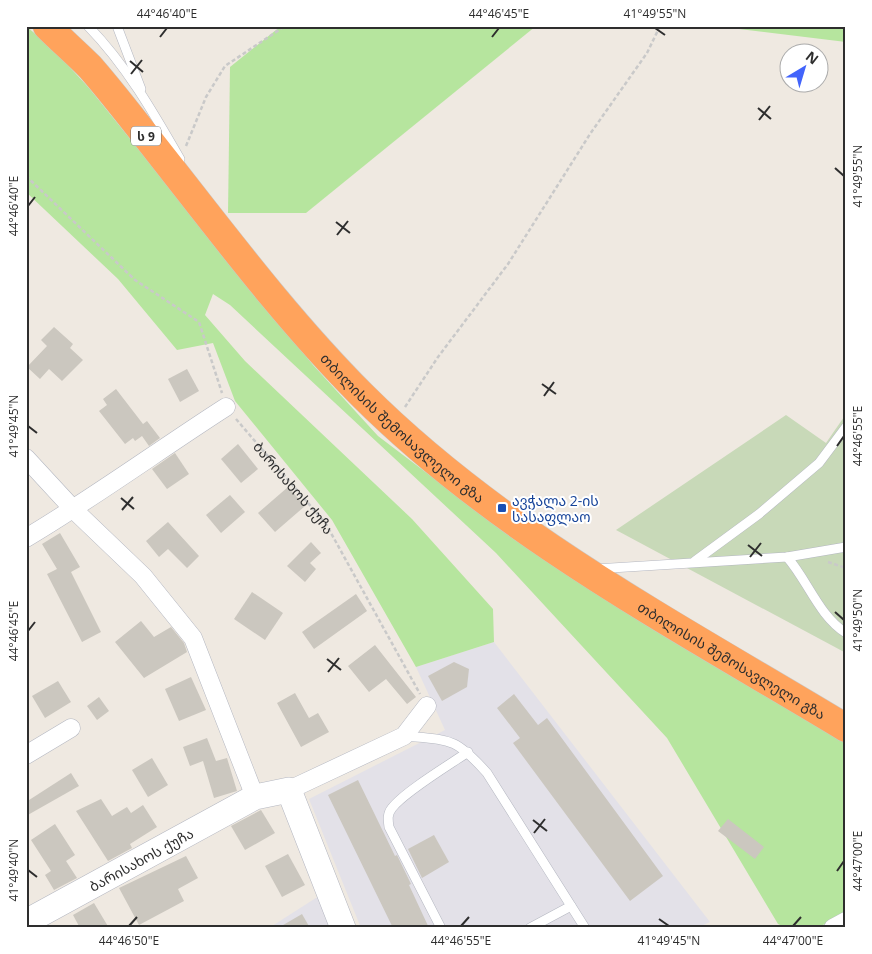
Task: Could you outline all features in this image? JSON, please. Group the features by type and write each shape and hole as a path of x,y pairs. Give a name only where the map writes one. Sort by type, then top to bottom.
{"highway":[{"name":"თბილისის შემოსავლელი გზა","path":"46,26 89,66 296,324 361,395 438,464 517,525 584,569 846,728"}],"street":[{"path":"26,538 74,510 136,465 226,407"},
{"path":"26,458 74,510 143,576 193,638 255,797"},
{"name":"ბარისახოს ქუჩა","path":"26,922 255,797 288,790 404,736 427,706"},
{"path":"26,755 71,728"},
{"path":"288,790 344,928"},
{"path":"833,928 846,921"}],"lane":[{"path":"88,26 105,44 146,100 185,168"},
{"path":"117,26 146,100"},
{"path":"190,177 238,253"},
{"path":"695,561 759,514 819,463 846,427"},
{"path":"584,569 787,557 846,547"},
{"path":"787,557 801,574 823,611 836,627 846,633"},
{"path":"404,736 448,740 468,752 487,773 585,928"},
{"path":"441,928 389,827 388,816 392,808 402,798 468,752"},
{"path":"530,928 571,906"}],"path":[{"path":"180,160 206,97 226,66 284,26"},
{"path":"394,425 438,357 508,264 590,134 646,52 660,26"},
{"name":"ბარისახოს ქუჩა","path":"26,176 135,280 199,322 226,407 326,524 427,706"}],"shaded area":[{"path":"494,642 710,922 697,928 361,928 309,799 445,730 416,667"},
{"path":"319,896 332,928 269,928"}],"green space":[{"path":"26,26 53,49 89,88 313,365 378,436 515,540 846,736 846,911 818,928 787,928 778,924 667,738 496,553 230,305 213,294 205,315 245,361 412,519 493,609 494,642 416,667 332,520 235,401 213,343 177,350 118,279 26,192"},
{"path":"281,26 536,26 306,213 228,213 230,67"},
{"path":"714,26 846,26 846,42"},
{"path":"846,414 846,653 616,530 786,415 826,443"}],"building":[{"path":"54,327 73,344 70,348 83,360 62,381 49,369 40,379 27,367 47,346 41,340"},
{"path":"187,369 199,391 180,402 168,379"},
{"path":"116,389 143,424 147,421 160,438 149,446 142,436 135,441 133,438 125,444 99,411 107,405 103,399"},
{"path":"238,444 258,469 241,483 221,459"},
{"path":"175,453 189,474 167,489 152,469"},
{"path":"288,487 305,506 275,532 258,513"},
{"path":"230,495 245,512 221,533 206,515"},
{"path":"168,522 199,556 187,568 168,549 159,557 146,541"},
{"path":"60,533 80,567 71,572 101,632 82,642 47,574 57,569 42,544"},
{"path":"311,542 321,553 310,563 316,569 305,582 287,566"},
{"path":"252,592 283,613 265,640 234,619"},
{"path":"356,594 367,611 314,649 302,632"},
{"path":"141,621 154,637 171,627 184,643 187,652 144,678 115,642"},
{"path":"375,645 416,697 407,704 386,679 369,692 348,666"},
{"path":"454,662 469,669 467,687 442,701 428,676"},
{"path":"191,677 206,710 179,721 165,689"},
{"path":"58,681 71,702 45,718 32,696"},
{"path":"295,693 309,718 318,713 329,732 301,747 277,703"},
{"path":"514,694 538,725 547,718 663,876 630,901 513,743 520,738 497,708"},
{"path":"99,697 109,711 97,720 87,706"},
{"path":"207,738 216,761 227,758 237,791 214,798 203,761 190,766 183,747"},
{"path":"152,758 168,785 148,797 132,770"},
{"path":"71,773 79,786 26,816 26,802"},
{"path":"358,780 395,856 397,855 411,884 409,885 429,928 393,928 328,795"},
{"path":"101,799 112,816 127,807 131,813 143,805 157,827 130,844 132,848 108,861 76,811"},
{"path":"261,810 275,833 245,850 231,826"},
{"path":"728,819 764,847 755,859 718,831"},
{"path":"55,824 75,855 66,861 77,878 54,890 45,875 51,871 31,840"},
{"path":"434,835 449,862 422,878 408,849"},
{"path":"288,854 305,885 282,897 265,866"},
{"path":"186,856 198,878 178,889 184,901 139,925 119,888"},
{"path":"94,903 109,928 80,928 73,915"},
{"path":"302,914 310,928 278,928"}],"place":[{"name":"ავჭალა 2-ის სასაფლაო","path":"502,508"}]}
